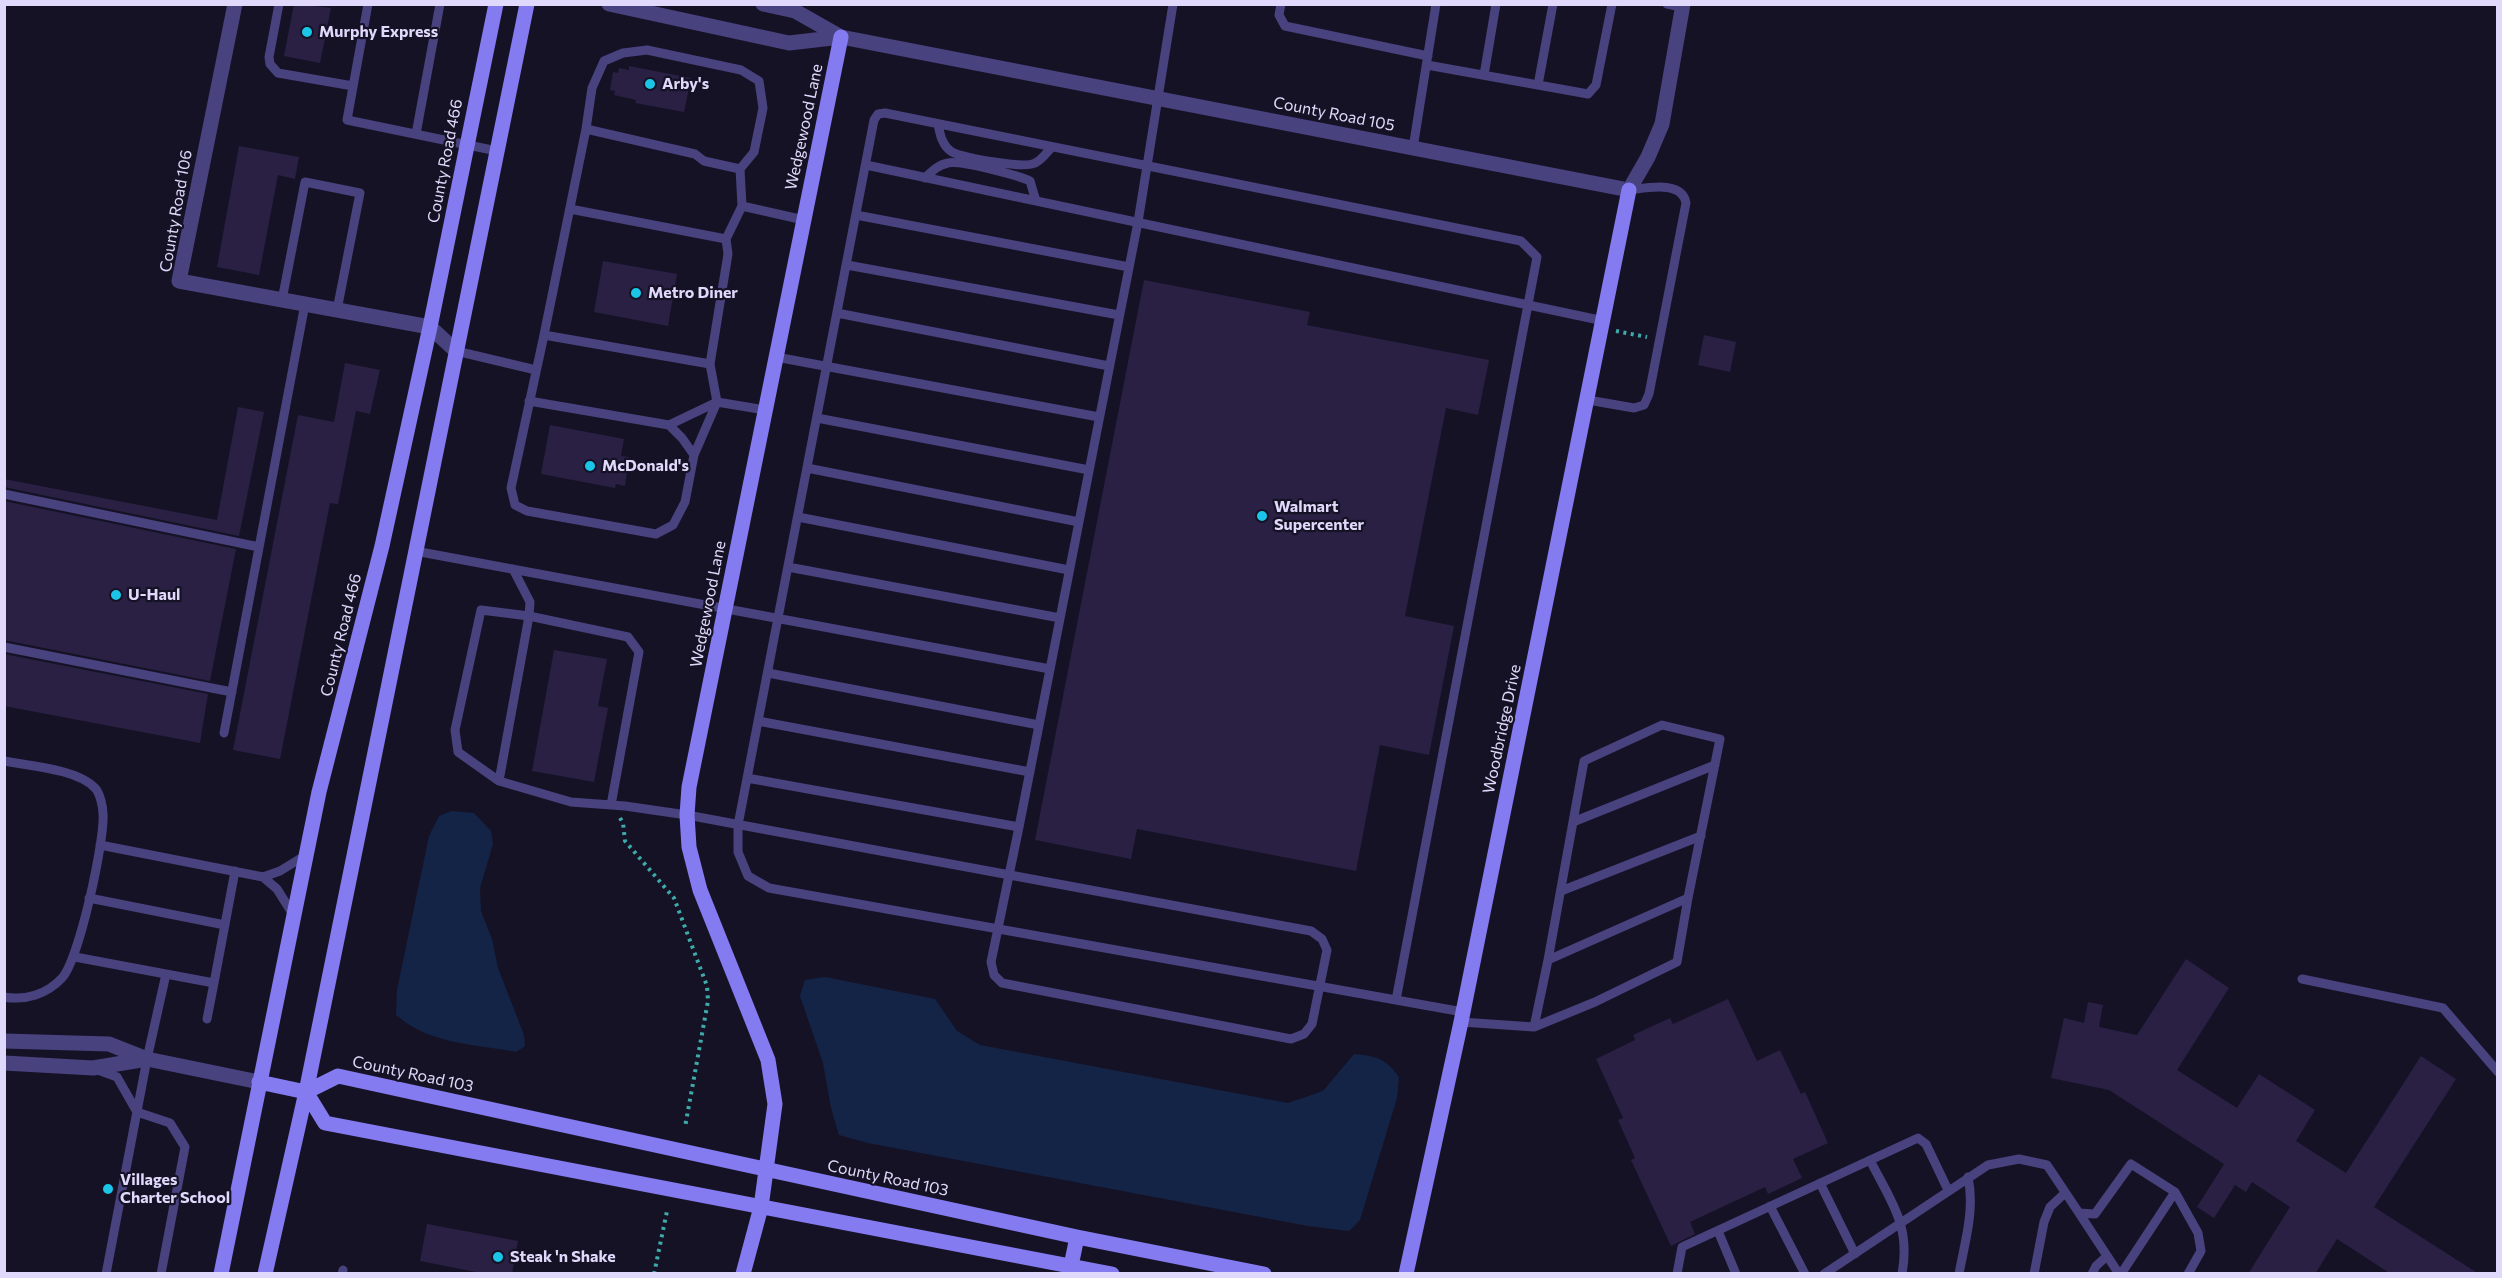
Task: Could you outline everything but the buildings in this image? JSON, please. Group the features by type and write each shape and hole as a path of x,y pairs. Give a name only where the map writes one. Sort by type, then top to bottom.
{"street":[{"name":"County Road 106","path":"235,4 178,281 430,327"},
{"name":"County Road 466","path":"221,1274 319,792 382,546 430,327 496,4"},
{"path":"265,1274 306,1092 527,4"},
{"name":"County Road 105","path":"609,4 789,43 841,38 1629,190"},
{"name":"County Road 105","path":"763,4 795,12 841,38"},
{"path":"1629,190 1648,157 1662,124 1677,5"},
{"name":"Wedgewood Lane","path":"761,1207 768,1170 775,1104 768,1060 700,890 689,847 687,815 689,787 841,38"},
{"name":"Woodbridge Drive","path":"1406,1274 1462,1017 1629,190"},
{"path":"430,327 456,351"},
{"path":"4,1041 109,1044 147,1059 306,1092 325,1123 761,1207 1070,1271 1112,1274"},
{"path":"4,1063 93,1068 147,1059"},
{"name":"County Road 103","path":"306,1092 338,1076 1077,1237 1264,1274"},
{"path":"743,1274 761,1207"},
{"path":"1070,1271 1077,1237"}],"lane":[{"path":"279,4 269,57 270,64 278,73 353,86"},
{"path":"368,4 347,120 497,151"},
{"path":"416,134 440,4"},
{"path":"611,805 639,652 628,636 529,616 481,610 455,730 458,752 498,781 571,802 687,815 738,825 1010,875 1311,931 1322,939 1327,950 1312,1024 1304,1034 1291,1039 1002,983 994,975 991,962 1010,875 1138,222 1173,4"},
{"path":"1281,4 1279,15 1285,26 1484,75 1588,94 1596,85 1611,4"},
{"path":"1413,148 1436,4"},
{"path":"1484,75 1496,4"},
{"path":"1538,85 1553,4"},
{"path":"647,50 741,70 759,81 763,108 754,152 740,169 742,206 726,239 728,254 710,364 717,402 694,455 685,502 673,525 656,534 527,511 515,505 511,488 570,209 592,88 604,62 623,53 647,50"},
{"path":"1396,1000 1538,257 1521,241 885,113 878,114 874,120 738,825 738,852 748,876 769,888 1396,1000 1462,1017 1534,1027 1595,1002 1677,962 1720,739 1662,725 1584,761 1534,1027"},
{"path":"938,124 941,140 951,152 968,156 1024,166 1036,163 1052,147"},
{"path":"586,129 695,154 704,161 740,169"},
{"path":"925,178 936,166 951,162 1020,176 1030,181 1036,201"},
{"path":"866,165 1604,321"},
{"path":"282,300 305,182 360,194 337,309"},
{"path":"1588,400 1634,408 1644,405 1649,394 1656,360 1686,203 1685,196 1681,191 1661,187 1629,190"},
{"path":"742,206 804,220"},
{"path":"570,209 726,239"},
{"path":"856,216 1129,267"},
{"path":"846,265 1119,315"},
{"path":"224,732 305,304"},
{"path":"837,313 1109,366"},
{"path":"544,335 710,364"},
{"path":"456,351 536,370"},
{"path":"776,357 1099,417"},
{"path":"529,401 669,425 694,455"},
{"path":"669,425 717,402 765,410"},
{"path":"818,418 1089,470"},
{"path":"807,468 1079,522"},
{"path":"4,494 259,547"},
{"path":"798,517 1069,570"},
{"path":"416,550 1050,669"},
{"path":"788,567 1060,618"},
{"path":"498,781 530,602 513,569"},
{"path":"4,647 232,692"},
{"path":"768,673 1039,726"},
{"path":"758,721 1030,772"},
{"path":"4,761 81,777 97,790 103,815 100,845 75,957 63,977 44,992 20,1000 4,997"},
{"path":"1573,822 1715,765"},
{"path":"747,778 1019,827"},
{"path":"1561,891 1701,836"},
{"path":"100,845 263,877 277,889 294,916"},
{"path":"263,877 306,855"},
{"path":"207,1019 235,871"},
{"path":"89,898 225,925"},
{"path":"1548,960 1688,898"},
{"path":"75,957 214,983"},
{"path":"106,1274 147,1059 166,974"},
{"path":"2302,979 2443,1008 2498,1072"},
{"path":"93,1068 117,1077 137,1112 170,1123 185,1147 161,1274"},
{"path":"1677,1274 1682,1247 1918,1138 1926,1144 1948,1190"},
{"path":"1824,1274 1988,1165 2019,1159 2047,1165 2120,1274 2175,1192"},
{"path":"1870,1160 1902,1223 1906,1248 1902,1274"},
{"path":"2079,1213 2095,1214 2131,1164 2175,1192 2198,1233 2201,1251 2188,1274"},
{"path":"1959,1274 1971,1210 1972,1195 1968,1178"},
{"path":"1820,1183 1855,1254"},
{"path":"2034,1274 2044,1222 2050,1208 2065,1193"},
{"path":"1770,1206 1805,1274"},
{"path":"1718,1231 1736,1274"},
{"path":"2092,1274 2096,1266 2107,1256"}],"path":[{"path":"1604,321 1614,331 1649,337"},
{"path":"611,805 623,823 625,841 674,898 707,986 708,1001 685,1127"},
{"path":"654,1274 667,1211"}],"water":[{"path":"452,811 474,813 491,831 493,844 480,888 481,911 492,939 498,968 524,1035 525,1046 516,1052 437,1037 409,1025 396,1015 397,990 429,836 439,816"},
{"path":"825,977 935,999 957,1031 980,1045 1288,1103 1323,1091 1354,1054 1380,1059 1399,1077 1397,1098 1360,1220 1349,1231 1308,1226 868,1143 839,1135 831,1108 823,1063 800,996 805,980"}],"place":[{"name":"Murphy Express","path":"307,32"},
{"name":"Arby's","path":"650,84"},
{"name":"Metro Diner","path":"636,293"},
{"name":"McDonald's","path":"590,466"},
{"name":"Walmart Supercenter","path":"1262,516"},
{"name":"U-Haul","path":"116,595"},
{"name":"Villages Charter School","path":"108,1189"},
{"name":"Steak 'n Shake","path":"498,1257"}]}
